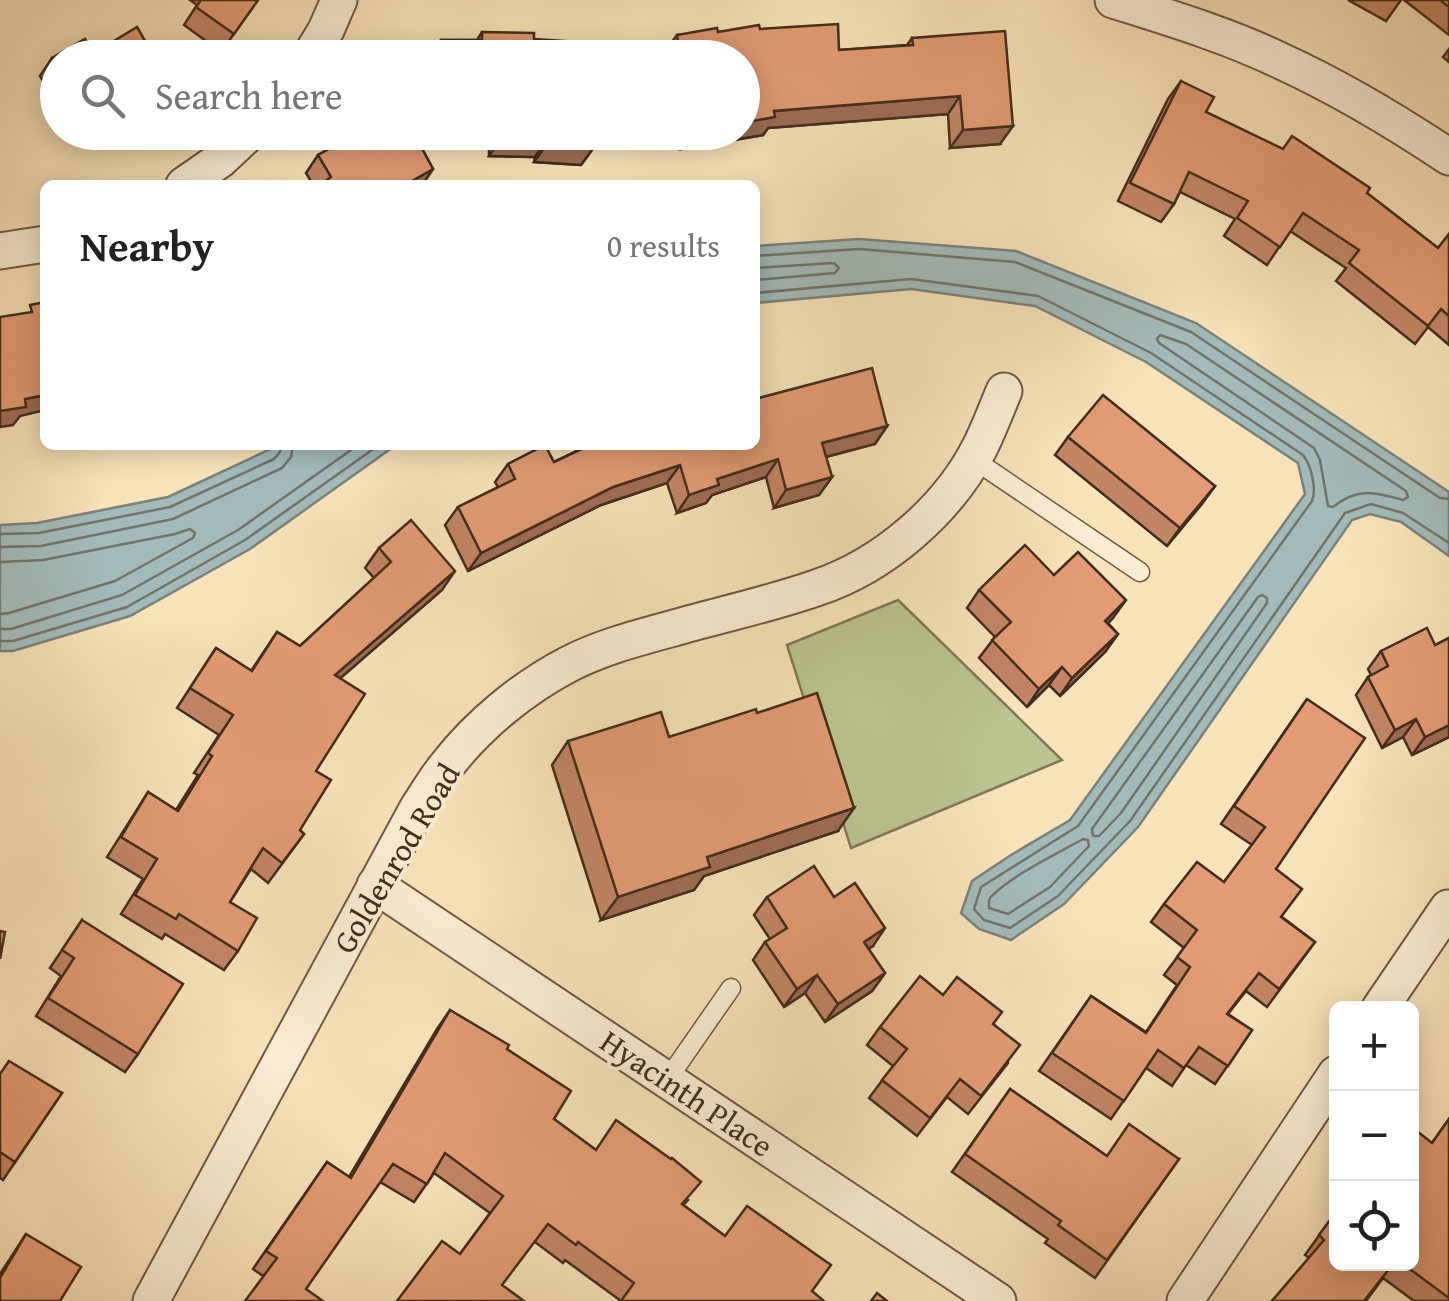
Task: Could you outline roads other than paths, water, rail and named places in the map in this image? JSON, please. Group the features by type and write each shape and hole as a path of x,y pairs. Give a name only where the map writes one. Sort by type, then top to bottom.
{"street":[{"path":"320,40 340,0"},
{"path":"1113,0 1196,26 1279,60 1358,100 1449,157"},
{"path":"191,180 231,150"},
{"path":"0,251 40,245"},
{"name":"Goldenrod Road","path":"152,1301 417,809 447,765 483,726 524,692 570,664 618,644 819,588 862,567 902,540 937,508 979,449 1004,391"},
{"name":"Hyacinth Place","path":"375,885 998,1301"},
{"path":"1385,1001 1448,908"},
{"path":"1185,1301 1329,1085"}],"lane":[{"path":"972,459 1140,572"},
{"path":"667,1080 731,988"}],"water":[{"path":"859,239 1016,251 1196,323 1449,492 1449,556 1401,522 1370,514 1352,520 1138,827 1064,904 1011,940 979,929 961,913 972,881 1070,820 1305,494 1298,463 1146,362 1035,306 911,289 760,303 760,246"},
{"path":"268,450 389,450 250,549 130,616 13,651 0,651 0,525 37,523 168,497"}]}
